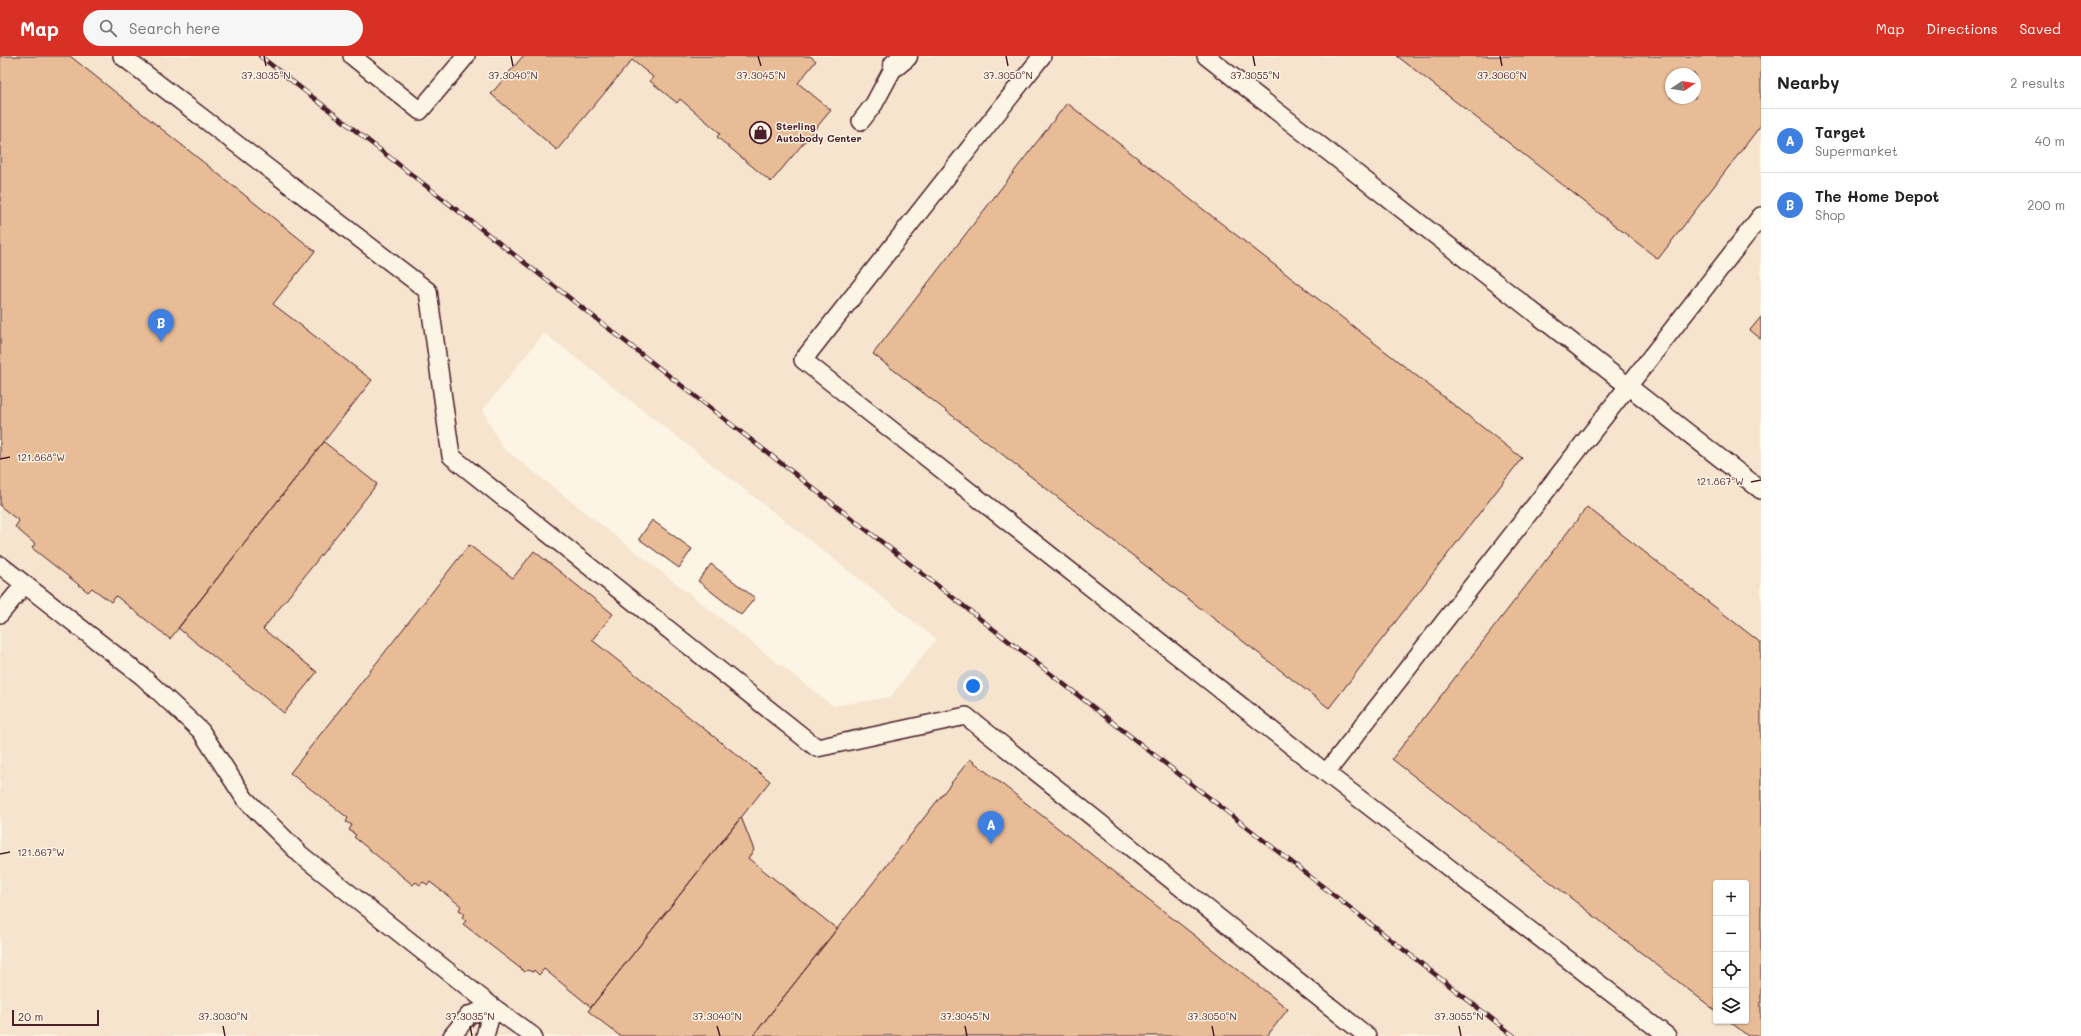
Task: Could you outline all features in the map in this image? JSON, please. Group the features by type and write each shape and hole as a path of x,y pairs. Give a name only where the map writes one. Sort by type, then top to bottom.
{"lane":[{"path":"122,56 428,291 452,456 818,748 966,716 1367,1036"},
{"path":"352,56 420,111 466,56"},
{"path":"1042,56 803,360 1326,773 1667,1036"},
{"path":"1206,56 1761,490"},
{"path":"861,121 874,104 901,61"},
{"path":"1326,773 1761,216"},
{"path":"0,565 142,676 201,731 245,799 301,855 493,1007 533,1036"},
{"path":"0,614 24,584"},
{"path":"452,1036 469,1015 493,1007"},
{"path":"485,1036 493,1007"}],"shaded area":[{"path":"0,56 1761,56 1761,1036 0,1036","holes":["544,333 936,639 890,697 833,706 502,447 483,410"]}],"building":[{"path":"0,56 70,56 315,251 273,304 372,380 170,639 116,596 111,602 92,588 88,592 32,548 35,544 15,527 19,521 0,506"},
{"path":"523,56 810,56 816,61 798,83 831,110 771,182 717,137 720,133 680,99 677,103 650,81 653,77 632,60 557,150 491,94"},
{"path":"1397,56 1761,56 1761,125 1658,259"},
{"path":"1067,103 1522,458 1329,708 873,354"},
{"path":"1761,317 1761,339 1750,330"},
{"path":"324,442 377,484 263,629 317,672 284,713 178,628"},
{"path":"1587,507 1761,643 1761,1036 1748,1036 1733,1024 1749,1024 1749,880 1713,880 1713,1009 1392,759"},
{"path":"652,520 692,549 679,568 639,539"},
{"path":"469,545 513,578 534,551 613,614 592,640 770,781 591,1007 544,969 539,975 534,970 533,972 527,970 525,972 463,924 466,921 462,918 464,913 459,910 461,906 430,882 428,885 423,882 420,885 416,882 413,885 354,837 356,835 349,830 352,825 346,822 348,818 290,773"},
{"path":"711,564 755,598 741,615 698,581"},
{"path":"970,759 1288,1009 1267,1036 753,1036"},
{"path":"741,817 754,850 748,858 837,929 753,1036 620,1036 588,1011"}],"railway":[{"path":"260,56 1514,1036"}],"place":[{"name":"Sterling Autobody Center","path":"761,132"},
{"name":"The Home Depot","path":"161,342"},
{"name":"Target","path":"991,844"}]}
